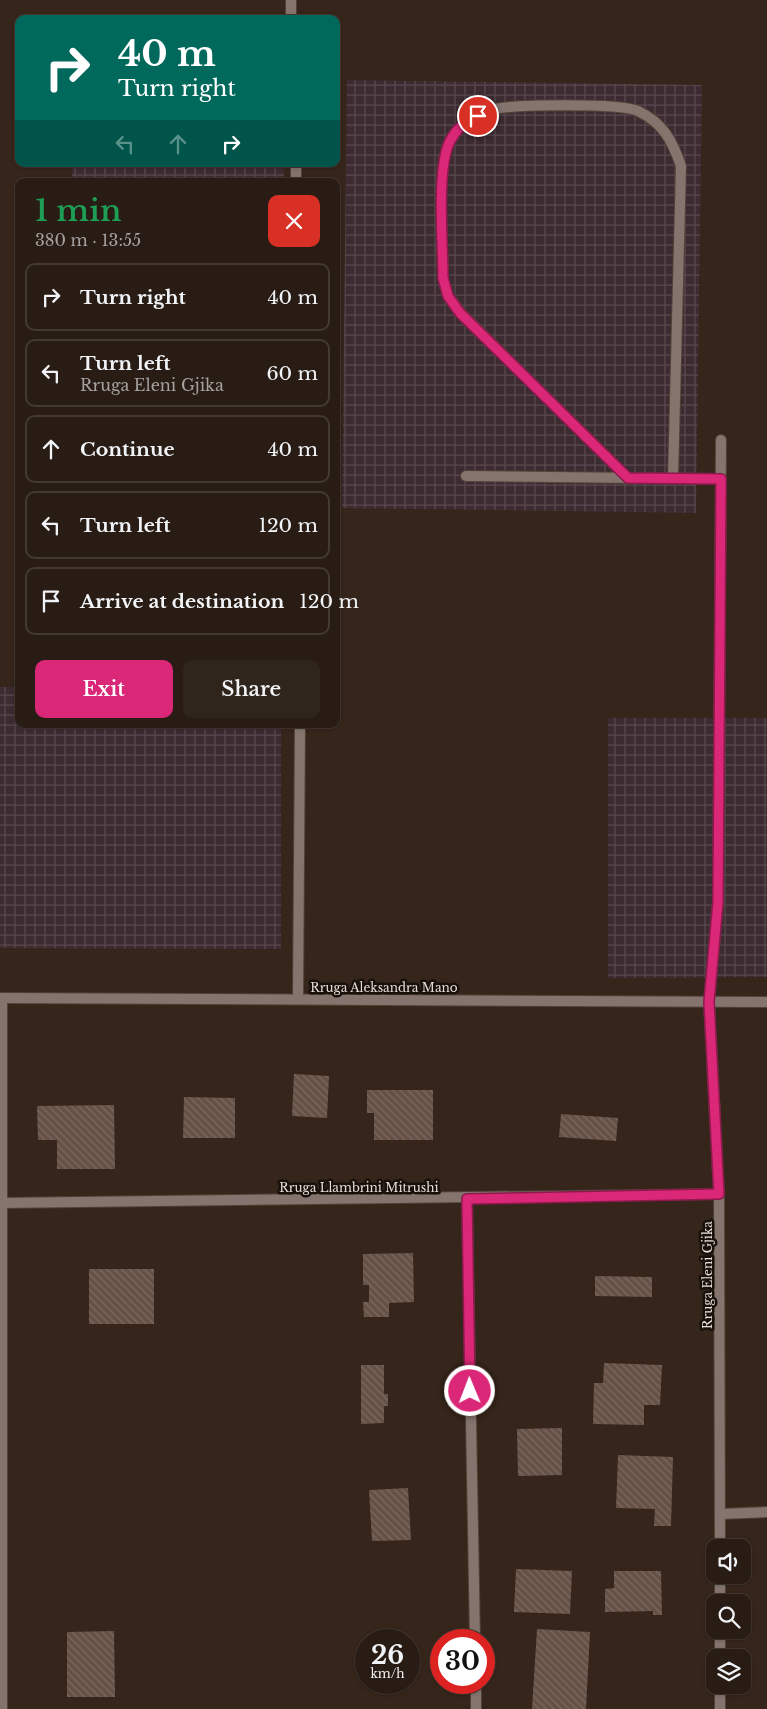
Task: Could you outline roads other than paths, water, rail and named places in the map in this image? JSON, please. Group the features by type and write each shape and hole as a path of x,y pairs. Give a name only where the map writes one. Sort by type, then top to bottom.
{"street":[{"path":"291,0 291,15"},
{"path":"628,478 460,313 448,296 443,278 442,165 450,140 465,121 490,110 520,105 612,107 636,110 658,124 672,141 681,166 673,478"},
{"name":"Rruga Eleni Gjika","path":"720,1539 719,1194 709,1002 718,902 721,440"},
{"path":"466,476 721,479"},
{"path":"298,1000 300,728"},
{"path":"1,998 2,1709"},
{"name":"Rruga Aleksandra Mano","path":"1,998 767,1002"},
{"name":"Rruga Llambrini Mitrushi","path":"2,1203 467,1199 719,1194"},
{"path":"467,1199 475,1629"},
{"path":"720,1514 767,1512"},
{"path":"476,1694 476,1709"},
{"path":"720,1694 720,1709"}]}
